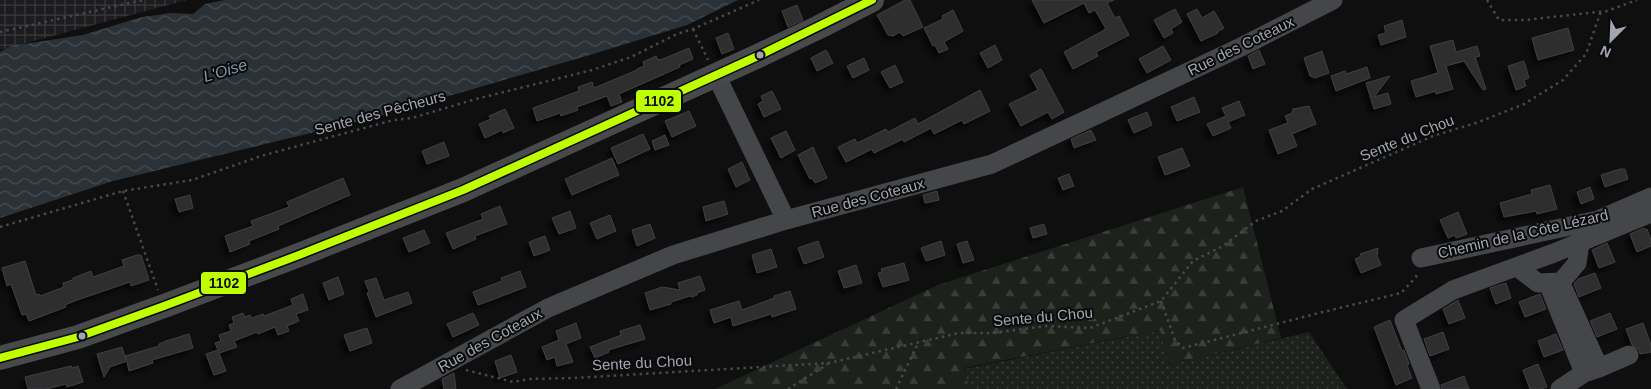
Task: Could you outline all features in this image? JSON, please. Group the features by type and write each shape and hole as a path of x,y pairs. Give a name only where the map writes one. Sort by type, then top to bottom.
{"main road":[{"path":"0,358 78,337 164,306 463,190 716,75 872,0"}],"street":[{"name":"Rue des Coteaux","path":"400,389 556,304 674,255 786,220 992,164 1241,47 1333,0"},
{"path":"716,75 786,220"},
{"name":"Chemin de la Côte Lézard","path":"1421,258 1598,220 1651,197"},
{"path":"1431,389 1404,320 1452,290 1517,267 1651,213"},
{"path":"1517,267 1538,283 1554,283 1577,263 1580,242"},
{"path":"1554,283 1592,371"},
{"path":"1560,389 1592,371 1629,355"}],"path":[{"path":"0,32 143,0"},
{"name":"Sente des Pêcheurs","path":"0,227 123,191 192,180 261,156 592,70 632,57 677,34 693,29 759,0"},
{"path":"1487,0 1499,20 1525,20 1601,11 1638,0"},
{"name":"Sente du Chou","path":"444,364 513,382 528,379 829,363 959,333 992,333 1046,326 1090,328 1161,301 1193,261 1223,246 1256,220 1282,211 1312,190 1433,136 1479,122 1524,104 1563,80 1586,54 1601,11"},
{"path":"693,29 716,75"},
{"path":"123,191 164,306"},
{"path":"1161,301 1175,340 1183,348 1401,293 1416,277 1421,258"},
{"path":"896,389 918,343"},
{"path":"788,389 829,363"}],"shaded area":[{"path":"0,0 187,0 0,50"}],"green space":[{"path":"1243,187 1281,338 1169,365 1160,330 964,368 969,389 715,389 938,285"},
{"path":"1161,330 1169,365 1309,332 1347,389 969,389 964,369"}],"water":[{"name":"L'Oise","path":"225,0 738,0 687,25 590,55 373,118 113,181 0,218 0,52 11,46 83,35 142,17 171,13 193,14 205,4"}],"building":[{"path":"905,0 910,0 923,27 903,36 900,32 893,36 888,35 877,15"},
{"path":"1032,0 1114,0 1107,3 1115,18 1119,16 1129,35 1096,52 1098,56 1073,69 1064,52 1106,29 1095,10 1089,13 1084,3 1044,23"},
{"path":"797,5 803,20 788,27 782,11"},
{"path":"1175,9 1182,22 1171,29 1173,33 1164,38 1154,20"},
{"path":"1197,9 1202,18 1214,11 1224,28 1201,41 1187,14"},
{"path":"953,10 963,31 944,42 948,49 939,53 935,45 933,46 924,28 943,19 942,16"},
{"path":"1402,20 1406,37 1381,45 1378,35 1386,33 1384,26"},
{"path":"1568,28 1574,50 1538,60 1532,38"},
{"path":"728,33 734,49 722,54 716,38"},
{"path":"1453,40 1456,52 1477,46 1480,56 1475,57 1486,89 1483,90 1464,61 1446,66 1453,89 1436,94 1436,91 1416,97 1411,81 1438,73 1430,46"},
{"path":"995,45 1002,60 988,68 980,53"},
{"path":"1163,46 1171,60 1147,73 1139,59"},
{"path":"689,48 693,59 679,65 680,67 619,94 622,102 611,106 607,96 577,107 578,110 561,116 560,113 537,121 533,108 579,91 578,87 592,82 594,88 637,70 644,66 643,62 656,56 658,60 663,59"},
{"path":"826,50 833,63 817,71 811,58"},
{"path":"1259,50 1265,64 1253,69 1248,56"},
{"path":"1322,51 1329,73 1315,78 1310,76 1304,58"},
{"path":"864,58 869,70 853,78 847,66"},
{"path":"1524,61 1529,78 1524,80 1526,86 1516,90 1508,66"},
{"path":"895,65 903,82 890,88 881,72"},
{"path":"1367,67 1370,78 1336,91 1331,76 1345,71 1346,74"},
{"path":"1041,69 1064,112 1052,119 1048,112 1021,126 1009,104 1038,90 1030,75"},
{"path":"1390,76 1374,97 1388,93 1391,104 1374,109 1366,83"},
{"path":"980,90 990,111 964,124 962,120 934,134 931,128 904,142 903,139 874,153 872,149 846,162 838,147 855,139 857,143 886,129 888,132 915,118 918,124"},
{"path":"772,91 781,109 764,117 758,104 763,101 761,96"},
{"path":"1194,97 1200,112 1177,121 1171,107"},
{"path":"1239,101 1245,115 1228,122 1231,128 1213,136 1207,124 1226,116 1222,108"},
{"path":"1309,106 1316,124 1292,134 1297,146 1278,154 1269,130 1288,123 1285,116 1292,113 1293,109"},
{"path":"505,109 514,128 503,133 502,130 485,138 479,124 491,119 489,116"},
{"path":"689,111 696,126 672,137 665,121"},
{"path":"1147,112 1152,125 1134,133 1128,120"},
{"path":"1091,130 1096,140 1074,148 1071,139"},
{"path":"786,131 795,150 781,158 771,138"},
{"path":"643,134 650,149 618,164 611,148"},
{"path":"665,135 669,145 655,150 652,141"},
{"path":"444,142 449,156 427,164 422,151"},
{"path":"813,147 827,178 815,183 812,178 810,179 798,155"},
{"path":"1182,148 1190,166 1165,175 1158,157"},
{"path":"612,158 619,175 572,195 565,179"},
{"path":"742,162 750,180 736,187 728,169"},
{"path":"1625,169 1628,179 1605,187 1601,175"},
{"path":"1069,174 1074,186 1063,190 1058,178"},
{"path":"343,178 350,195 278,226 279,229 249,241 250,244 230,252 225,236 253,226 251,221 289,207 287,202"},
{"path":"1550,185 1557,209 1537,214 1536,211 1504,217 1500,203 1532,194 1531,190"},
{"path":"1590,187 1594,199 1581,204 1577,192"},
{"path":"937,191 939,200 925,203 923,195"},
{"path":"190,195 193,208 179,212 175,199"},
{"path":"724,201 728,214 706,221 703,207"},
{"path":"500,206 507,224 475,236 476,239 453,249 446,233 483,219 481,214"},
{"path":"570,211 576,228 559,234 552,218"},
{"path":"1458,212 1467,234 1456,238 1455,235 1448,238 1440,220"},
{"path":"610,215 616,231 597,239 590,223"},
{"path":"650,224 655,238 637,246 632,230"},
{"path":"1044,224 1047,234 1033,238 1030,228"},
{"path":"1644,228 1645,230 1647,229 1651,246 1637,252 1630,234"},
{"path":"424,230 430,243 409,252 403,238"},
{"path":"545,236 550,250 534,256 529,242"},
{"path":"818,241 824,257 804,264 798,248"},
{"path":"941,241 945,255 926,261 921,248"},
{"path":"967,241 974,260 963,263 957,244"},
{"path":"1607,243 1615,262 1599,268 1592,250"},
{"path":"1378,248 1377,256 1381,265 1361,273 1355,259 1361,256 1360,254"},
{"path":"771,249 777,267 757,273 752,255"},
{"path":"141,255 149,280 131,286 130,282 77,300 65,305 66,307 29,321 26,314 22,315 11,284 7,286 2,268 25,261 36,295 39,294 40,296 64,287 63,283 91,271 93,277 124,266 122,260"},
{"path":"904,263 909,280 883,287 878,273 882,272 881,269"},
{"path":"856,265 862,283 844,288 838,271"},
{"path":"520,271 526,287 478,305 473,292 502,281 501,278"},
{"path":"1595,273 1601,288 1579,297 1574,284 1578,279"},
{"path":"700,276 705,290 692,297 690,296 650,310 645,293 662,287 680,290 678,283"},
{"path":"338,277 344,294 329,300 323,283"},
{"path":"376,278 384,300 408,292 412,303 376,317 367,293 369,292 365,281"},
{"path":"1506,283 1511,298 1496,304 1490,288"},
{"path":"790,291 796,309 772,317 771,314 733,326 731,317 714,323 710,310 739,301 742,310"},
{"path":"303,294 308,310 296,314 299,321 287,326 289,331 278,335 275,327 234,341 237,347 219,353 226,371 214,375 206,354 218,350 215,343 221,341 219,335 231,331 229,325 234,323 232,317 243,313 245,317 250,315 252,318 263,314 264,316 293,305 291,299"},
{"path":"1540,294 1546,309 1525,317 1519,302"},
{"path":"1458,300 1465,318 1449,324 1443,309"},
{"path":"473,313 479,325 453,337 447,324"},
{"path":"1610,313 1617,329 1597,337 1590,321"},
{"path":"1390,320 1402,351 1404,350 1412,378 1396,385 1374,327"},
{"path":"576,323 581,338 566,344 573,362 557,366 555,357 547,360 542,347 559,340 556,331"},
{"path":"1643,323 1651,345 1651,352 1640,354 1639,350 1632,345 1626,329"},
{"path":"640,325 645,339 608,350 609,352 595,358 590,347 621,335 620,331"},
{"path":"367,328 372,343 350,351 344,335"},
{"path":"1443,332 1449,349 1430,356 1424,339"},
{"path":"189,334 193,348 152,360 153,363 129,371 127,361 110,367 104,377 97,354 122,347 126,360 125,356 159,346 159,344 166,341"},
{"path":"1556,334 1563,350 1544,357 1538,341"},
{"path":"511,355 517,372 500,378 495,361"},
{"path":"1538,364 1547,387 1530,389 1523,370"},
{"path":"71,366 72,368 78,366 83,382 67,387 66,384 46,389 28,389 25,377"},
{"path":"454,373 456,389 444,389 442,379"},
{"path":"1464,376 1469,389 1442,389 1441,385"}],"transit line":[{"name":"1102","path":"0,358 78,337 164,306 463,190 758,56 872,0"}]}
